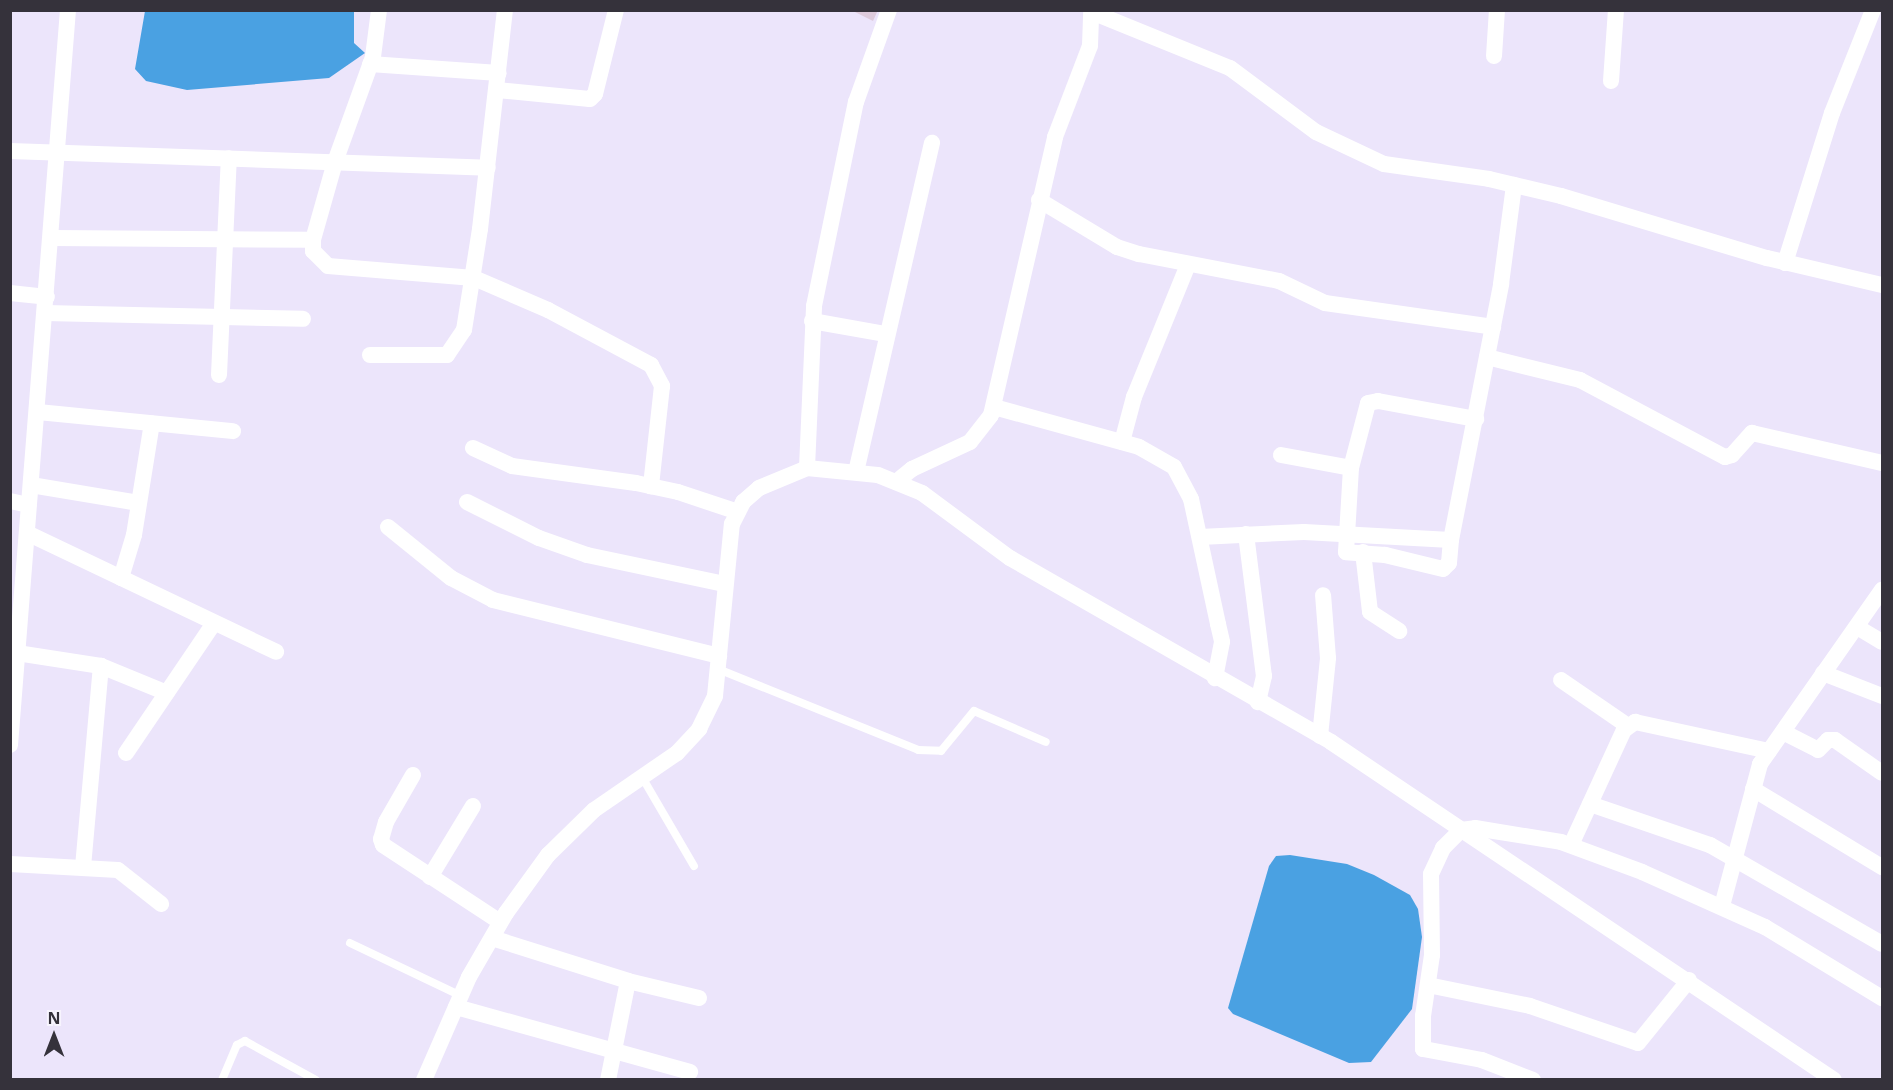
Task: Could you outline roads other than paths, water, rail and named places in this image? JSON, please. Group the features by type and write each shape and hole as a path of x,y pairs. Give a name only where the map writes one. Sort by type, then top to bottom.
{"street":[{"path":"10,745 17,653 17,581 27,533 38,412 68,10"},
{"path":"379,10 370,64 335,162 313,240 313,251 328,266 474,278 548,310 651,364 662,386 651,486"},
{"path":"370,355 447,355 464,330 474,278 505,10"},
{"path":"370,64 498,82 590,99 595,94 616,10"},
{"path":"807,468 812,321 856,102 889,10"},
{"path":"1494,56 1497,10"},
{"path":"1611,81 1616,10"},
{"path":"1785,263 1832,113 1873,10"},
{"path":"896,482 912,469 970,442 994,407 1055,137 1090,46 1091,11 1230,68 1316,132 1351,150 1418,171 1514,185 1628,213 1785,263 1882,285"},
{"path":"856,472 886,334 932,143"},
{"path":"10,152 488,168"},
{"path":"219,375 229,158"},
{"path":"1476,419 1378,401 1368,403 1351,468 1345,533 1346,552 1363,552 1443,569 1449,563 1451,540 1476,419 1493,327 1514,185"},
{"path":"1039,200 1117,247 1188,265 1280,281 1325,303 1493,327"},
{"path":"51,238 313,240"},
{"path":"1122,442 1134,397 1188,265"},
{"path":"10,293 46,305 220,317 303,319"},
{"path":"812,321 886,334"},
{"path":"1487,357 1580,381 1725,457 1732,455 1752,433 1882,463"},
{"path":"994,407 1122,442 1158,456 1174,467 1191,499 1222,642 1215,678"},
{"path":"38,412 233,431"},
{"path":"121,578 139,503 152,423"},
{"path":"473,448 512,466 651,486 738,512"},
{"path":"1281,455 1351,468"},
{"path":"424,1080 458,1002 500,922 548,855 594,810 677,753 699,729 715,696 732,524 742,502 759,488 807,468 856,472 896,482 922,493 1010,558 1215,678 1320,736 1689,980 1834,1080"},
{"path":"31,485 139,503"},
{"path":"10,501 29,505"},
{"path":"467,502 539,538 587,555 725,584"},
{"path":"388,527 451,578 494,600 718,662"},
{"path":"27,533 276,652"},
{"path":"1200,537 1345,533 1451,540"},
{"path":"1246,534 1264,676 1258,702"},
{"path":"1363,552 1370,612 1399,631"},
{"path":"1722,906 1760,764 1882,590"},
{"path":"1320,736 1328,658 1323,595"},
{"path":"126,753 214,623"},
{"path":"1857,627 1882,642"},
{"path":"17,653 101,666 166,693"},
{"path":"83,867 101,666"},
{"path":"1823,673 1882,696"},
{"path":"1560,680 1628,726"},
{"path":"1571,846 1628,726 1642,722 1769,751"},
{"path":"1783,732 1818,750 1828,740 1835,740 1882,773"},
{"path":"413,775 381,839 389,851 500,922"},
{"path":"1753,789 1882,867"},
{"path":"1590,804 1710,845 1882,944"},
{"path":"430,877 473,806"},
{"path":"1533,1080 1482,1060 1423,1049 1428,985 1431,874 1443,848 1461,830 1502,831 1571,846 1722,906 1765,927 1882,998"},
{"path":"10,864 83,867 124,872 161,904"},
{"path":"492,938 628,981 699,998"},
{"path":"1428,985 1530,1006 1638,1043 1689,980"},
{"path":"608,1080 628,981"},
{"path":"458,1002 614,1052 690,1072"}],"lane":[{"path":"718,662 918,750 941,751 974,711 1046,742"},
{"path":"642,777 694,866"},
{"path":"350,943 458,1002"},
{"path":"222,1080 237,1045 245,1041 316,1080"}],"water":[{"path":"145,11 354,11 354,43 365,53 329,78 187,90 146,81 135,69"},
{"path":"1290,855 1347,864 1374,875 1410,895 1418,909 1422,937 1412,1009 1371,1062 1349,1063 1233,1014 1228,1008 1269,866 1276,856"}]}
